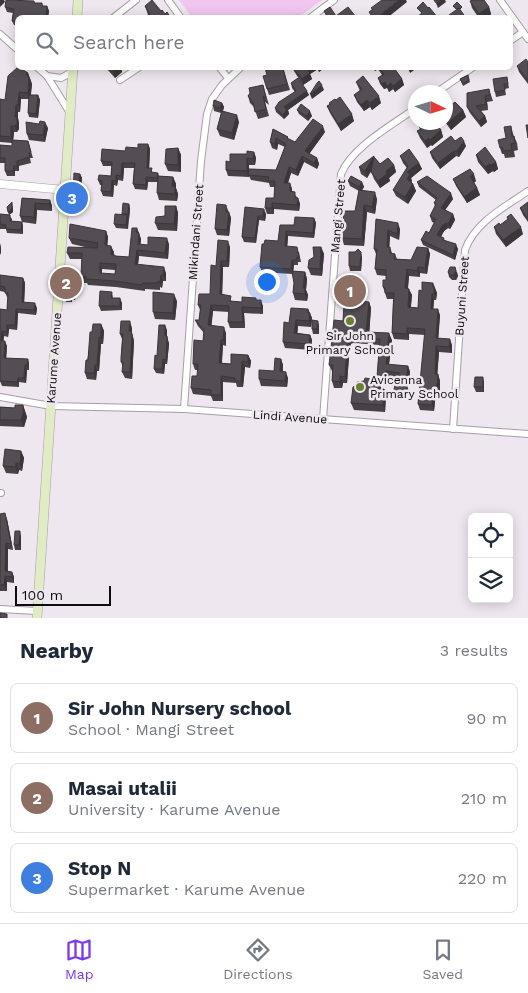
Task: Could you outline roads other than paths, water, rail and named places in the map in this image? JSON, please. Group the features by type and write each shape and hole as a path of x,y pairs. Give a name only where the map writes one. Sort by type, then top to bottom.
{"main road":[{"path":"77,15 78,0"},
{"name":"Karume Avenue","path":"37,615 72,70"}],"street":[{"path":"116,15 136,0"},
{"path":"168,0 179,15"},
{"path":"314,15 334,0"},
{"path":"500,0 511,15"},
{"path":"513,18 528,38"},
{"path":"513,39 523,32"},
{"path":"0,34 15,47"},
{"path":"40,70 47,76 70,114"},
{"path":"47,76 62,78 72,70"},
{"path":"120,80 135,70"},
{"path":"222,70 228,78"},
{"name":"Mikindani Street","path":"184,409 192,284 207,114 212,99 228,78 238,70"},
{"path":"447,85 469,70"},
{"name":"Mangi Street","path":"323,419 341,174 350,158 361,148 408,114"},
{"path":"0,184 65,190"},
{"name":"Buyuni Street","path":"453,429 465,250 471,236 485,221 528,191"},
{"name":"Lindi Avenue","path":"0,397 51,406 184,409 528,434"},
{"path":"0,608 37,615"}],"place":[{"name":"Stop N","path":"72,198"},
{"name":"Masai utalii","path":"66,283"},
{"name":"Sir John Nursery school","path":"350,291"},
{"name":"Sir John Primary School","path":"350,321"},
{"name":"Avicenna Primary School","path":"360,387"}]}
